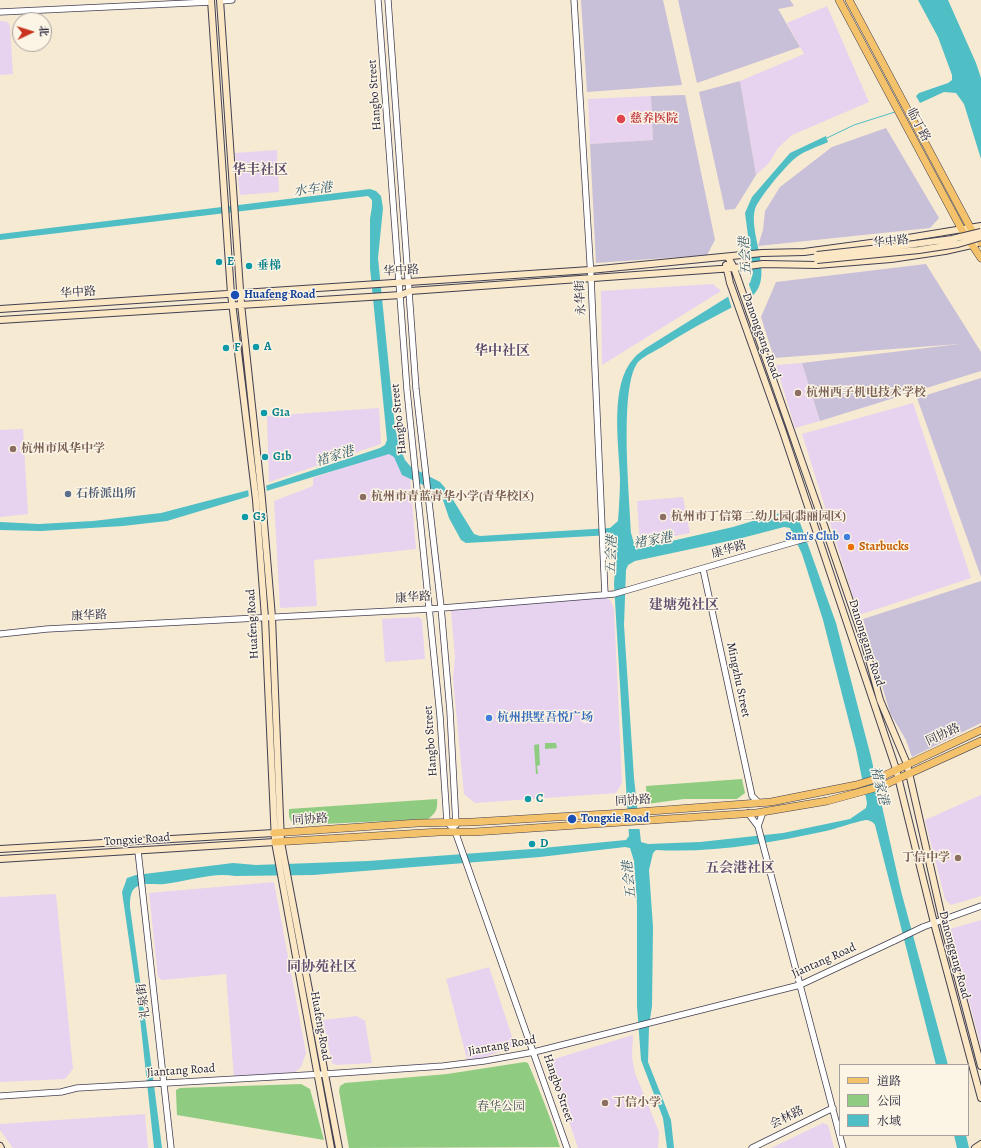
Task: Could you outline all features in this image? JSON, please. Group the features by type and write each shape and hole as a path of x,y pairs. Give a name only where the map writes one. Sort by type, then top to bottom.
{"main road":[{"name":"Huafeng Road","path":"220,0 241,304 257,484"},
{"name":"临丁路","path":"839,0 962,230 981,258"},
{"name":"临丁路","path":"849,0 971,229 981,243"},
{"name":"Huafeng Road","path":"211,1 231,294 234,304 259,499 268,618 278,862 285,881 339,1148"},
{"name":"华中路","path":"0,309 590,270 728,258 762,253 804,252 971,229 981,226"},
{"name":"华中路","path":"802,264 817,257 915,244 981,232"},
{"name":"华中路","path":"804,252 817,257 919,250 958,244 981,237"},
{"name":"华中路","path":"0,320 234,304 401,295 410,291 725,267 734,268 763,264 817,265 891,259 945,251 981,243"},
{"path":"725,267 728,258"},
{"name":"Danonggang Road","path":"728,258 734,268 792,429 865,645 880,700 907,764 943,922 981,1066"},
{"name":"Danonggang Road","path":"725,267 818,535 896,769 897,779 934,923 981,1098"},
{"name":"同协路","path":"278,833 447,822 624,813 759,803 856,785 879,778 981,730"},
{"name":"同协路","path":"278,842 455,831 474,832 763,812 832,800 882,786 981,741"},
{"name":"Tongxie Road","path":"0,850 278,833"},
{"name":"Huafeng Road","path":"278,842 285,862 285,881 317,1075 331,1148"},
{"name":"Tongxie Road","path":"0,859 278,842"},
{"path":"975,1148 981,1144"}],"street":[{"path":"220,0 232,0"},
{"name":"Hangbo Street","path":"378,0 407,390 440,716 447,822 455,831 461,846 567,1148"},
{"name":"Hangbo Street","path":"388,0 416,389 441,607 456,822 455,831"},
{"name":"永华街","path":"574,0 591,278 602,540 606,595"},
{"path":"0,12 211,1"},
{"name":"康华路","path":"0,634 430,609 606,595 624,592 792,544 818,535"},
{"name":"Mingzhu Street","path":"703,569 752,796"},
{"path":"746,804 752,796 759,803"},
{"path":"758,826 763,812"},
{"path":"748,813 758,826 839,1132"},
{"name":"礼泉街","path":"138,851 171,1148"},
{"name":"Jiantang Road","path":"1,1096 164,1082 317,1075 449,1065 534,1052 800,985 923,927 934,923 943,922 981,906"},
{"name":"会林路","path":"752,1148 833,1108"},
{"path":"840,1136 843,1148"}],"shaded area":[{"path":"581,0 663,0 682,85 587,92"},
{"path":"678,0 790,0 794,6 778,9 800,47 697,83"},
{"path":"827,6 869,102 792,135 778,148 769,163 756,175 740,81 804,54 787,23"},
{"path":"0,21 8,22 10,27 13,74 0,75"},
{"path":"740,81 756,175 735,209 725,210 699,92"},
{"path":"685,95 715,240 707,255 596,263 590,144 653,140 651,96"},
{"name":"慈养医院","path":"651,96 653,140 590,144 588,99"},
{"path":"886,128 939,218 930,228 758,246 763,230 765,211 780,187 832,147"},
{"path":"277,150 279,192 240,195 235,153"},
{"path":"926,264 981,352 981,371 820,421 802,363 959,344 774,358 761,317 776,282"},
{"path":"713,284 721,291 602,365 601,291"},
{"name":"杭州西子机电技术学校","path":"802,363 820,421 795,428 776,365"},
{"path":"981,378 981,577 917,398"},
{"path":"913,403 971,578 859,615 802,434"},
{"path":"379,408 381,444 269,482 267,416"},
{"path":"23,429 28,514 0,517 0,430"},
{"name":"杭州市青蓝青华小学(青华校区)","path":"387,452 395,455 410,477 416,549 314,560 317,606 280,608 274,501 313,486 313,478"},
{"name":"杭州市丁信第二幼儿园(翡丽园区)","path":"683,497 690,533 640,543 637,501"},
{"path":"981,581 981,723 912,757 906,740 890,713 863,619"},
{"path":"606,597 611,601 614,609 622,783 616,793 475,803 464,794 453,679 455,657 451,611 455,608"},
{"path":"419,617 422,620 425,659 385,662 382,619"},
{"name":"丁信中学","path":"981,795 981,896 951,905 945,899 925,820"},
{"path":"274,882 306,1053 301,1067 295,1072 234,1078 226,974 162,980 158,977 149,893"},
{"path":"56,894 73,1069 65,1079 0,1082 0,897"},
{"path":"981,920 981,1046 950,929"},
{"path":"489,967 515,1046 468,1063 446,979"},
{"path":"357,1016 365,1021 372,1063 336,1065 332,1063 323,1020"},
{"name":"丁信小学","path":"633,1035 632,1057 635,1073 659,1132 658,1148 578,1148 550,1065 551,1060"},
{"path":"145,1114 148,1148 13,1148 0,1130 0,1124"},
{"path":"823,1123 828,1125 834,1148 771,1148"}],"green space":[{"path":"545,743 556,743 557,748 545,749"},
{"path":"539,744 540,765 537,766 538,774 536,774 534,745"},
{"path":"742,779 745,793 737,799 684,799 647,804 646,786"},
{"path":"437,799 436,810 428,819 303,825 293,823 289,817 289,809"},
{"name":"春华公园","path":"525,1062 528,1063 537,1084 560,1147 349,1148 339,1091 340,1086 345,1083 447,1074"},
{"path":"301,1084 310,1089 324,1140 177,1115 176,1090 180,1088"}],"water":[{"path":"918,0 948,0 976,63 981,78 981,159 964,104 956,93 944,92 920,103 916,96 919,93 948,83 952,80 952,75 938,37"},
{"path":"826,136 828,142 796,157 766,191 757,204 754,219 761,268 761,279 758,289 751,297 697,326 639,361 633,373 627,416 631,533 635,547 641,548 733,527 786,512 798,517 836,623 871,757 901,891 948,1064 936,1064 875,825 867,820 826,831 763,843 699,850 656,850 653,853 649,870 653,927 652,1006 649,1026 648,1062 671,1120 674,1148 667,1148 663,1118 641,1060 637,1006 637,905 634,861 630,848 625,847 540,857 313,875 217,875 173,883 139,885 134,889 131,896 130,907 162,1148 154,1148 139,1009 122,892 127,878 136,875 233,863 256,865 368,861 532,849 626,840 629,836 614,584 617,540 611,535 466,543 461,540 449,518 442,497 438,492 402,475 394,457 389,454 167,521 123,526 41,531 0,530 0,522 39,524 93,521 161,513 268,485 380,448 385,445 387,440 370,268 370,219 372,200 368,196 0,240 0,234 370,189 376,191 381,196 383,208 378,258 395,428 400,448 405,460 411,467 440,482 447,490 474,534 480,536 610,528 618,521 620,478 617,415 621,383 626,370 635,357 646,348 750,283 753,273 745,213 752,197 790,153","holes":["784,527 790,528 802,554 823,620 856,749 867,803 866,808 850,819 783,833 700,842 648,844 641,842 634,778 624,625 626,570 628,565 635,561 738,539"]},
{"path":"954,1136 966,1136 969,1148 957,1148"}],"pier":[{"path":"748,282 754,298 732,309 728,296"},
{"path":"266,483 267,494 249,499 248,488"},
{"path":"639,809 641,829 627,829 625,810"}],"waterway":[{"name":"五会港","path":"827,138 854,125 895,112"}],"place":[{"name":"慈养医院","path":"621,119"},
{"name":"E","path":"219,262"},
{"name":"垂梯","path":"249,266"},
{"name":"Huafeng Road","path":"235,295"},
{"name":"A","path":"256,347"},
{"name":"F","path":"226,348"},
{"name":"杭州西子机电技术学校","path":"798,393"},
{"name":"G1a","path":"264,413"},
{"name":"杭州市风华中学","path":"13,449"},
{"name":"G1b","path":"265,457"},
{"name":"石桥派出所","path":"68,494"},
{"name":"杭州市青蓝青华小学(青华校区)","path":"363,497"},
{"name":"G3","path":"245,517"},
{"name":"杭州市丁信第二幼儿园(翡丽园区)","path":"663,517"},
{"name":"Sam's Club","path":"847,537"},
{"name":"Starbucks","path":"851,547"},
{"name":"杭州拱墅吾悦广场","path":"489,718"},
{"name":"C","path":"528,799"},
{"name":"Tongxie Road","path":"572,819"},
{"name":"D","path":"532,844"},
{"name":"丁信中学","path":"958,858"},
{"name":"丁信小学","path":"605,1103"}],"district":[{"name":"华丰社区","path":"260,171"},
{"name":"华中社区","path":"502,352"},
{"name":"建塘苑社区","path":"684,606"},
{"name":"五会港社区","path":"740,869"},
{"name":"同协苑社区","path":"322,968"}],"water label":[{"name":"水车港","path":"313,190"},
{"name":"褚家港","path":"335,457"},
{"name":"褚家港","path":"653,541"},
{"name":"褚家港","path":"879,786"}]}
